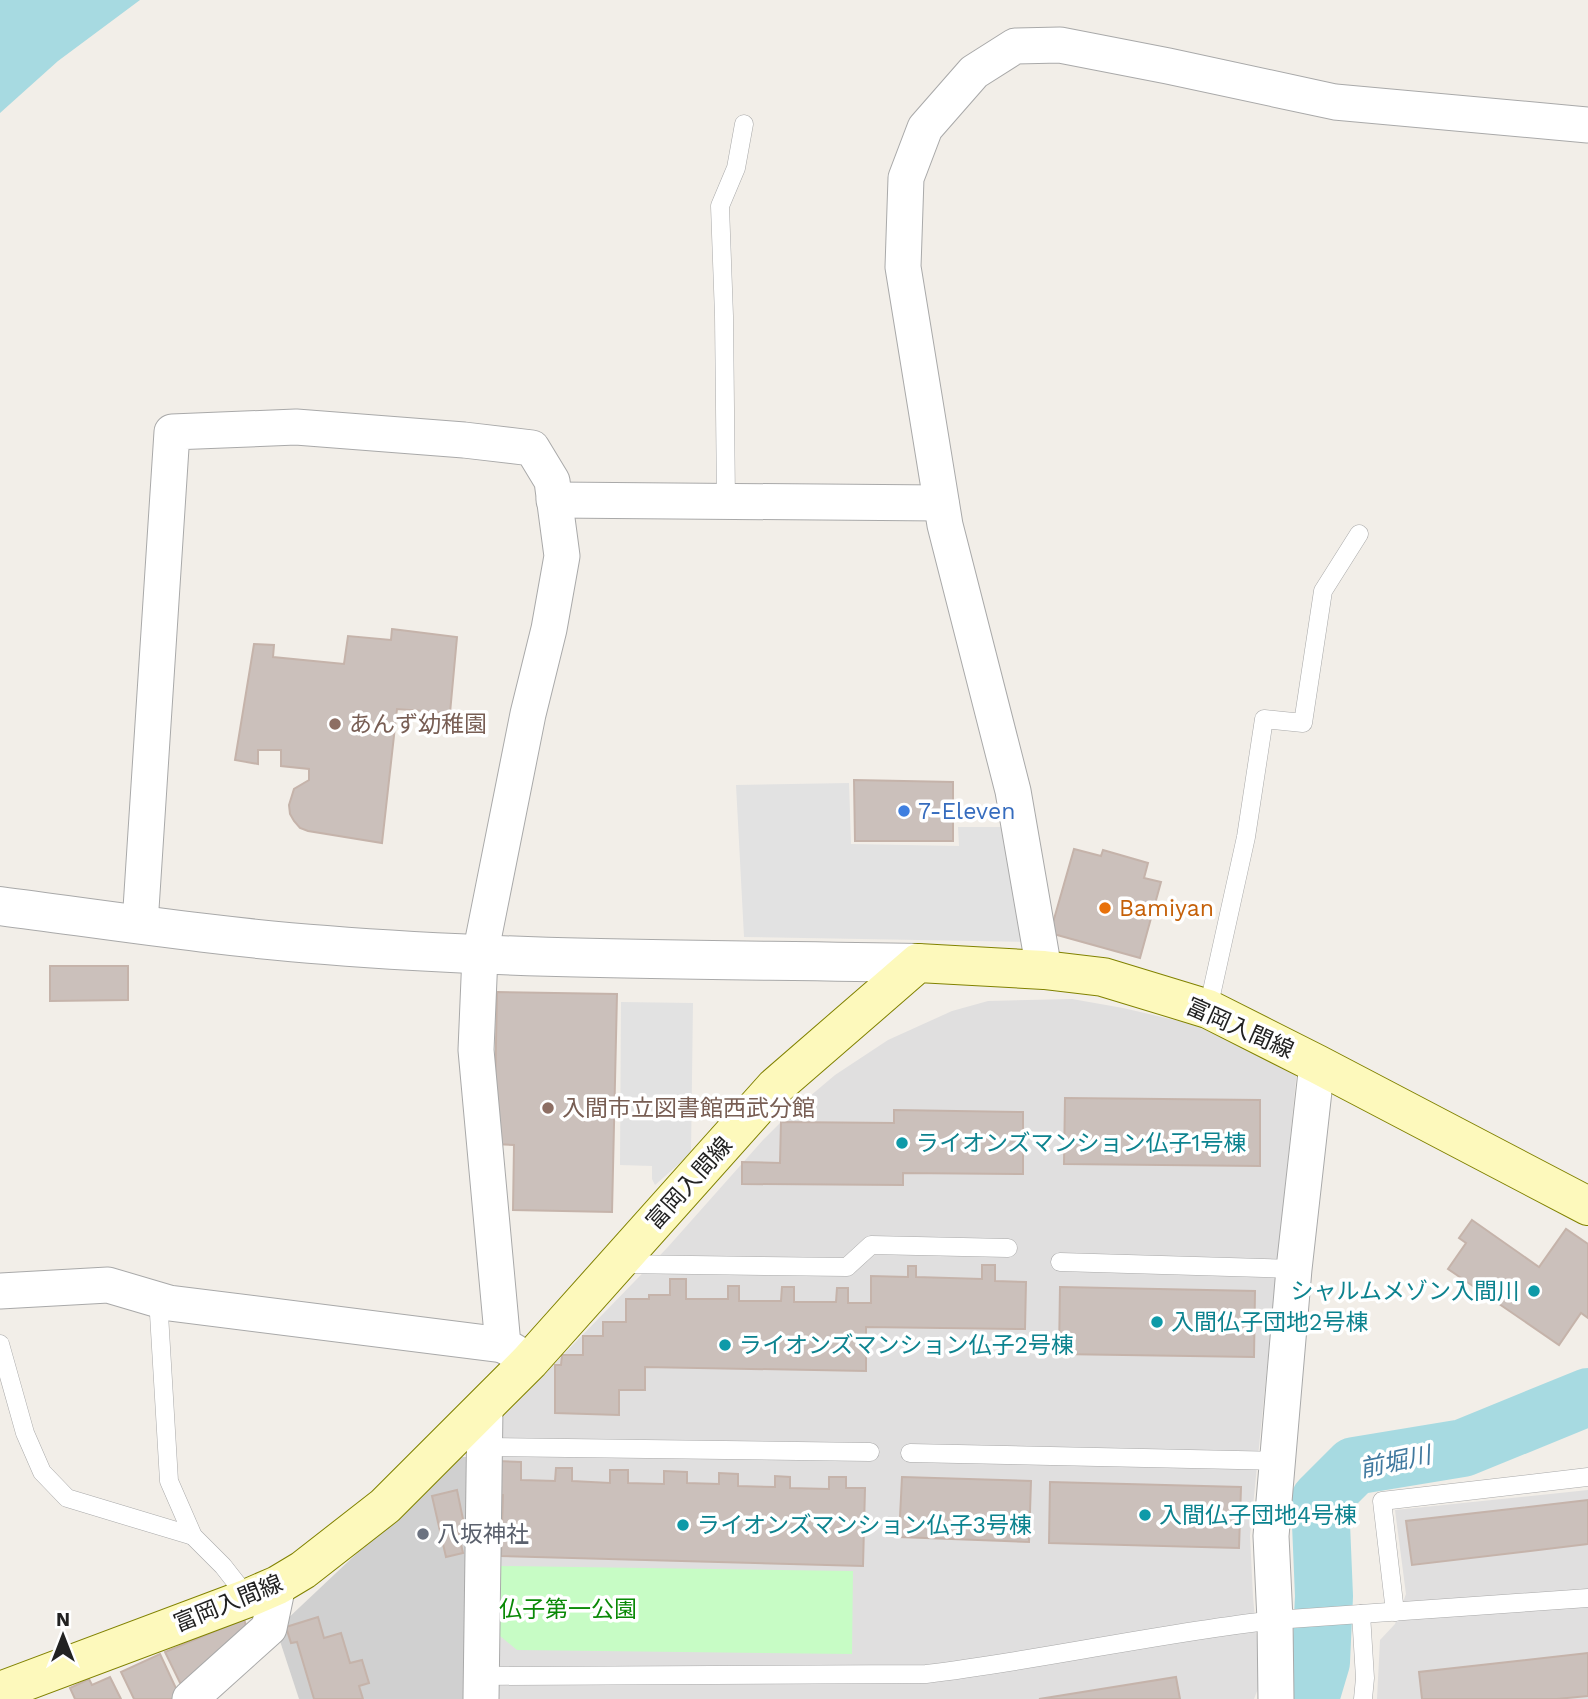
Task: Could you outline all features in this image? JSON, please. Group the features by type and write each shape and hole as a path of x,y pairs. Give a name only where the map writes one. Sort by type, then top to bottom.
{"main road":[{"name":"富岡入間線","path":"0,1691 263,1592 303,1570 386,1506 485,1407 517,1353 617,1264 775,1087 918,963 1044,970 1102,977 1208,1009 1588,1206"}],"street":[{"path":"1044,970 1013,791 948,538 903,267 906,178 925,128 974,72 1015,46 1060,45 1335,102 1588,125"},
{"path":"0,1291 108,1285 169,1303 517,1353 476,1050 481,955 562,556 552,481 532,448 296,427 172,432 140,924"},
{"path":"554,500 941,503"},
{"path":"0,906 324,945 481,955 918,963"},
{"path":"1276,1699 1281,1620 1271,1536 1294,1269 1317,1064"},
{"path":"481,1687 485,1407"},
{"path":"190,1699 269,1628 263,1592"}],"lane":[{"path":"726,501 720,206 736,168 744,124"},
{"path":"1208,1009 1246,837 1264,719 1303,723 1323,591 1359,534"},
{"path":"617,1264 847,1267 871,1245 1008,1248"},
{"path":"1060,1262 1294,1269"},
{"path":"169,1303 159,1314 169,1481 193,1536 223,1566 263,1592"},
{"path":"0,1344 25,1433 42,1472 67,1498 193,1536"},
{"path":"485,1447 870,1452"},
{"path":"910,1452 1278,1461"},
{"path":"1395,1612 1382,1501 1588,1477"},
{"path":"481,1687 926,1674 1225,1626 1588,1598"},
{"path":"1361,1614 1365,1678 1363,1699"}],"shaded area":[{"path":"849,783 851,844 959,846 958,827 1007,827 1031,942 744,937 736,785"},
{"path":"1072,999 1192,1024 1297,1070 1250,1536 1261,1681 1254,1699 493,1699 496,1424 667,1248 763,1140 835,1075 888,1040 952,1011 988,1001"},
{"path":"621,1002 693,1003 691,1153 655,1185 652,1166 620,1165"},
{"name":"八坂神社","path":"459,1457 468,1457 468,1699 299,1699 278,1635 283,1623"},
{"path":"1588,1490 1588,1699 1377,1699 1380,1640 1395,1624 1406,1594 1395,1510"}],"green space":[{"name":"仏子第一公園","path":"501,1566 853,1571 852,1654 517,1650 500,1636"}],"water":[{"path":"0,0 140,0 58,61 0,113"}],"building":[{"path":"392,629 457,637 450,713 397,709 382,843 300,828 290,814 289,805 294,789 309,780 309,769 281,766 281,750 258,750 258,764 235,760 254,644 274,645 273,657 344,664 348,636 391,640"},
{"name":"7-Eleven","path":"854,780 953,782 953,841 855,841"},
{"name":"Bamiyan","path":"1074,849 1101,856 1103,850 1148,863 1144,878 1161,882 1140,958 1050,933"},
{"path":"50,966 128,966 128,1000 50,1001"},
{"path":"497,992 617,994 612,1212 513,1210 514,1145 494,1144"},
{"path":"1065,1098 1260,1100 1260,1166 1064,1164"},
{"name":"ライオンズマンション仏子1号棟","path":"894,1110 1023,1112 1023,1174 903,1173 903,1185 742,1184 742,1162 780,1163 781,1122 894,1123"},
{"name":"シャルムメゾン入間川","path":"1472,1220 1539,1267 1566,1229 1588,1244 1588,1318 1581,1313 1559,1345 1448,1269 1466,1243 1459,1238"},
{"name":"ライオンズマンション仏子2号棟","path":"982,1265 995,1265 995,1281 1026,1282 1025,1329 866,1327 866,1371 645,1367 645,1390 619,1390 619,1415 555,1413 555,1365 561,1365 562,1355 583,1355 583,1336 603,1336 603,1322 626,1322 626,1299 670,1295 670,1279 686,1279 686,1299 728,1299 728,1286 739,1286 739,1301 781,1301 782,1287 794,1287 794,1302 836,1302 837,1288 848,1288 848,1303 871,1303 871,1276 908,1277 908,1266 916,1266 916,1277 982,1279"},
{"name":"入間仏子団地2号棟","path":"1060,1287 1255,1291 1254,1357 1059,1354"},
{"name":"ライオンズマンション仏子3号棟","path":"496,1461 521,1462 521,1480 555,1481 556,1468 572,1468 572,1481 610,1483 610,1470 628,1470 628,1483 664,1484 664,1471 687,1472 687,1483 719,1484 719,1473 738,1474 738,1486 775,1487 775,1476 790,1477 790,1488 829,1489 829,1477 846,1477 846,1488 865,1488 863,1566 501,1556 503,1495 495,1495"},
{"path":"902,1477 1031,1481 1029,1542 899,1537"},
{"name":"入間仏子団地4号棟","path":"1050,1482 1241,1487 1239,1548 1049,1543"},
{"path":"457,1490 465,1529 458,1531 463,1553 446,1557 432,1496"},
{"path":"1588,1500 1588,1544 1412,1565 1406,1521"},
{"path":"318,1617 324,1638 341,1633 350,1663 362,1660 369,1683 359,1686 363,1699 314,1699 297,1642 291,1643 286,1627"},
{"path":"244,1619 249,1636 183,1689 165,1652"},
{"path":"1588,1653 1588,1696 1557,1699 1422,1699 1419,1672"},
{"path":"160,1654 181,1699 134,1699 121,1672"},
{"path":"110,1677 121,1699 75,1699 70,1688 89,1679 92,1685"},
{"path":"1176,1677 1180,1699 1039,1699"}],"waterway":[{"name":"前堀川","path":"1310,1699 1321,1662 1324,1596 1320,1500 1354,1466 1463,1448 1588,1397"}],"place":[{"name":"あんず幼稚園","path":"335,724"},
{"name":"7-Eleven","path":"904,811"},
{"name":"Bamiyan","path":"1105,908"},
{"name":"入間市立図書館西武分館","path":"548,1108"},
{"name":"ライオンズマンション仏子1号棟","path":"902,1143"},
{"name":"シャルムメゾン入間川","path":"1534,1291"},
{"name":"入間仏子団地2号棟","path":"1157,1322"},
{"name":"ライオンズマンション仏子2号棟","path":"725,1345"},
{"name":"入間仏子団地4号棟","path":"1145,1515"},
{"name":"ライオンズマンション仏子3号棟","path":"683,1525"},
{"name":"八坂神社","path":"423,1534"}]}
